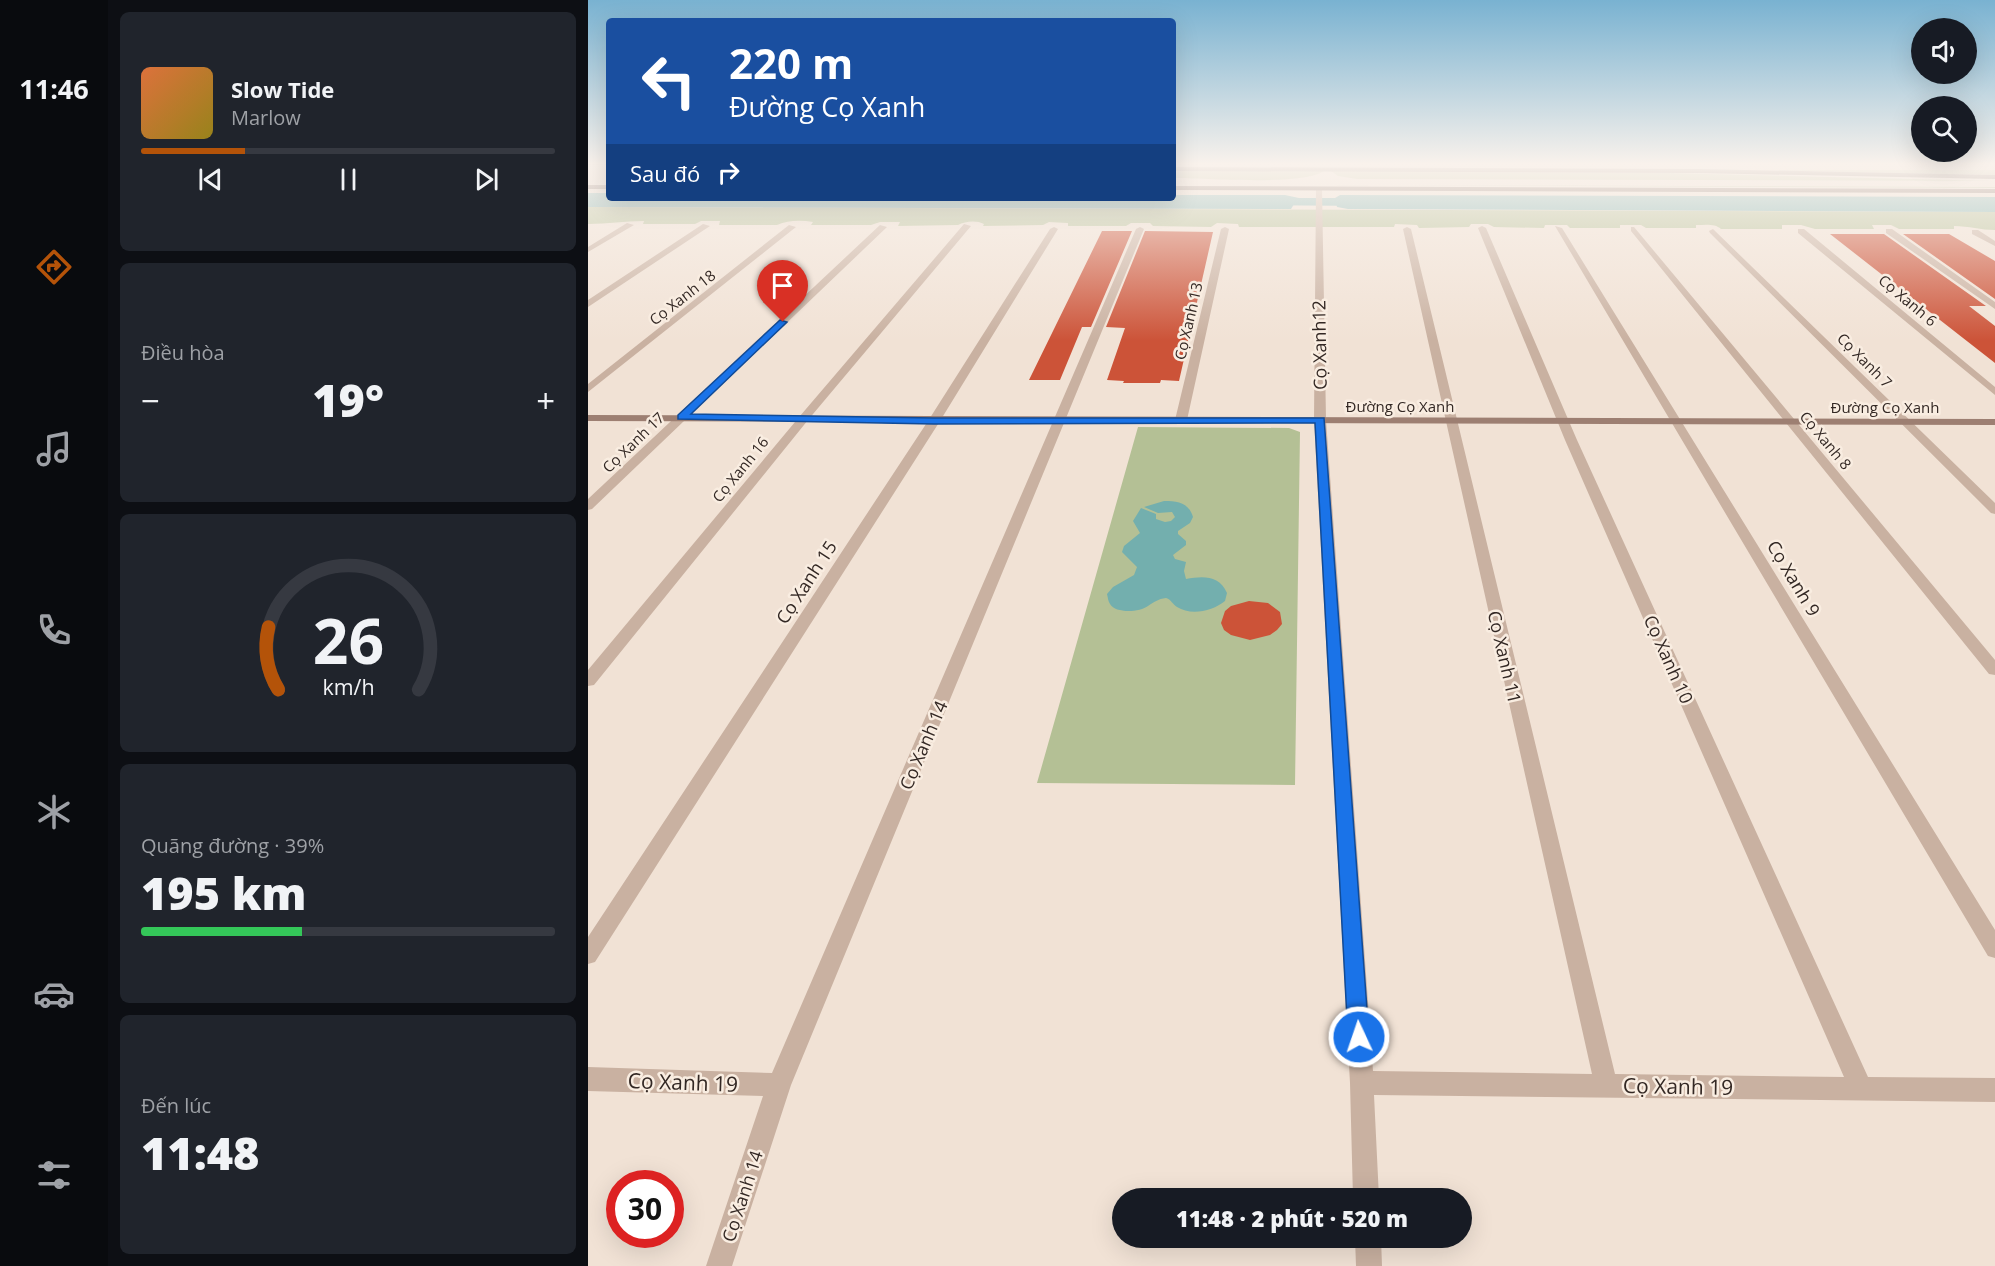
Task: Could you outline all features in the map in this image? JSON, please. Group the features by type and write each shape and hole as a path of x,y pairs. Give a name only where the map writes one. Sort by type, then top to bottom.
{"street":[{"name":"Cọ Xanh12","path":"1318,222 1320,420 1362,1083 1366,1188"},
{"path":"588,250 630,225"},
{"path":"588,304 706,226"},
{"name":"Cọ Xanh 16","path":"588,681 804,418 967,226"},
{"name":"Cọ Xanh 18","path":"588,389 792,227"},
{"name":"Cọ Xanh 17","path":"588,506 883,227"},
{"name":"Cọ Xanh 10","path":"1482,228 1563,421 1861,1089"},
{"name":"Cọ Xanh 9","path":"1558,228 1995,949"},
{"name":"Cọ Xanh 15","path":"588,955 934,421 1054,229"},
{"name":"Cọ Xanh 14","path":"719,1266 779,1085 1140,229"},
{"name":"Cọ Xanh 13","path":"1181,420 1225,229"},
{"name":"Cọ Xanh 11","path":"1407,229 1606,1085"},
{"name":"Cọ Xanh 8","path":"1634,229 1995,670"},
{"name":"Cọ Xanh 7","path":"1713,231 1995,510"},
{"name":"Cọ Xanh 6","path":"1801,231 1995,392"},
{"path":"1889,231 1995,306"},
{"path":"1975,232 1995,244"},
{"name":"Đường Cọ Xanh","path":"588,418 804,418 934,421 1995,422"},
{"name":"Cọ Xanh 19","path":"588,1079 779,1085"},
{"name":"Cọ Xanh 19","path":"1362,1083 1995,1090"},
{"path":"1368,1248 1369,1266"}],"green space":[{"path":"588,222 624,222 588,224"},
{"path":"644,222 699,222 695,224 643,224"},
{"path":"720,222 786,222 777,225 719,225"},
{"path":"813,222 880,222 871,225 811,225"},
{"path":"900,222 974,222 958,225 898,226"},
{"path":"975,222 1049,222 1043,225 983,226 984,224"},
{"path":"1051,222 1995,222 1995,230 1954,226 1954,229 1899,229 1891,225 1872,225 1874,229 1815,229 1801,225 1782,225 1782,229 1721,229 1706,225 1696,225 1696,228 1646,228 1641,225 1620,225 1620,228 1570,228 1567,225 1545,225 1544,228 1471,224 1469,227 1419,228 1417,225 1395,224 1394,227 1239,227 1238,224 1217,223 1211,227 1153,226 1150,223 1131,223 1126,226 1068,226 1068,223"},
{"path":"1138,427 1289,428 1300,432 1295,785 1037,783"}],"water":[{"path":"1164,501 1186,506 1193,517 1190,523 1178,531 1178,534 1186,541 1186,545 1173,555 1175,559 1186,562 1184,571 1186,579 1204,577 1215,580 1224,587 1227,593 1225,601 1208,610 1195,612 1183,610 1166,598 1140,610 1117,609 1108,601 1107,594 1113,587 1134,575 1137,567 1122,552 1124,546 1140,533 1133,521 1141,508 1156,514 1156,519 1171,521 1175,517 1172,512 1158,513 1144,507"}],"building":[{"path":"1102,231 1132,231 1091,327 1082,327 1060,380 1029,380"},
{"path":"1145,231 1213,232 1179,381 1123,383 1124,381 1107,380 1125,328 1106,327"},
{"path":"1830,234 1884,234 1986,306 1969,306 1995,326 1995,363"},
{"path":"1903,234 1949,234 1995,261 1995,299"},
{"path":"1249,601 1268,603 1280,612 1282,624 1277,630 1270,635 1250,640 1231,635 1224,630 1221,623 1225,611 1231,606"}],"route":[{"path":"783,322 682,417 934,421 1320,420 1359,1037"}]}
